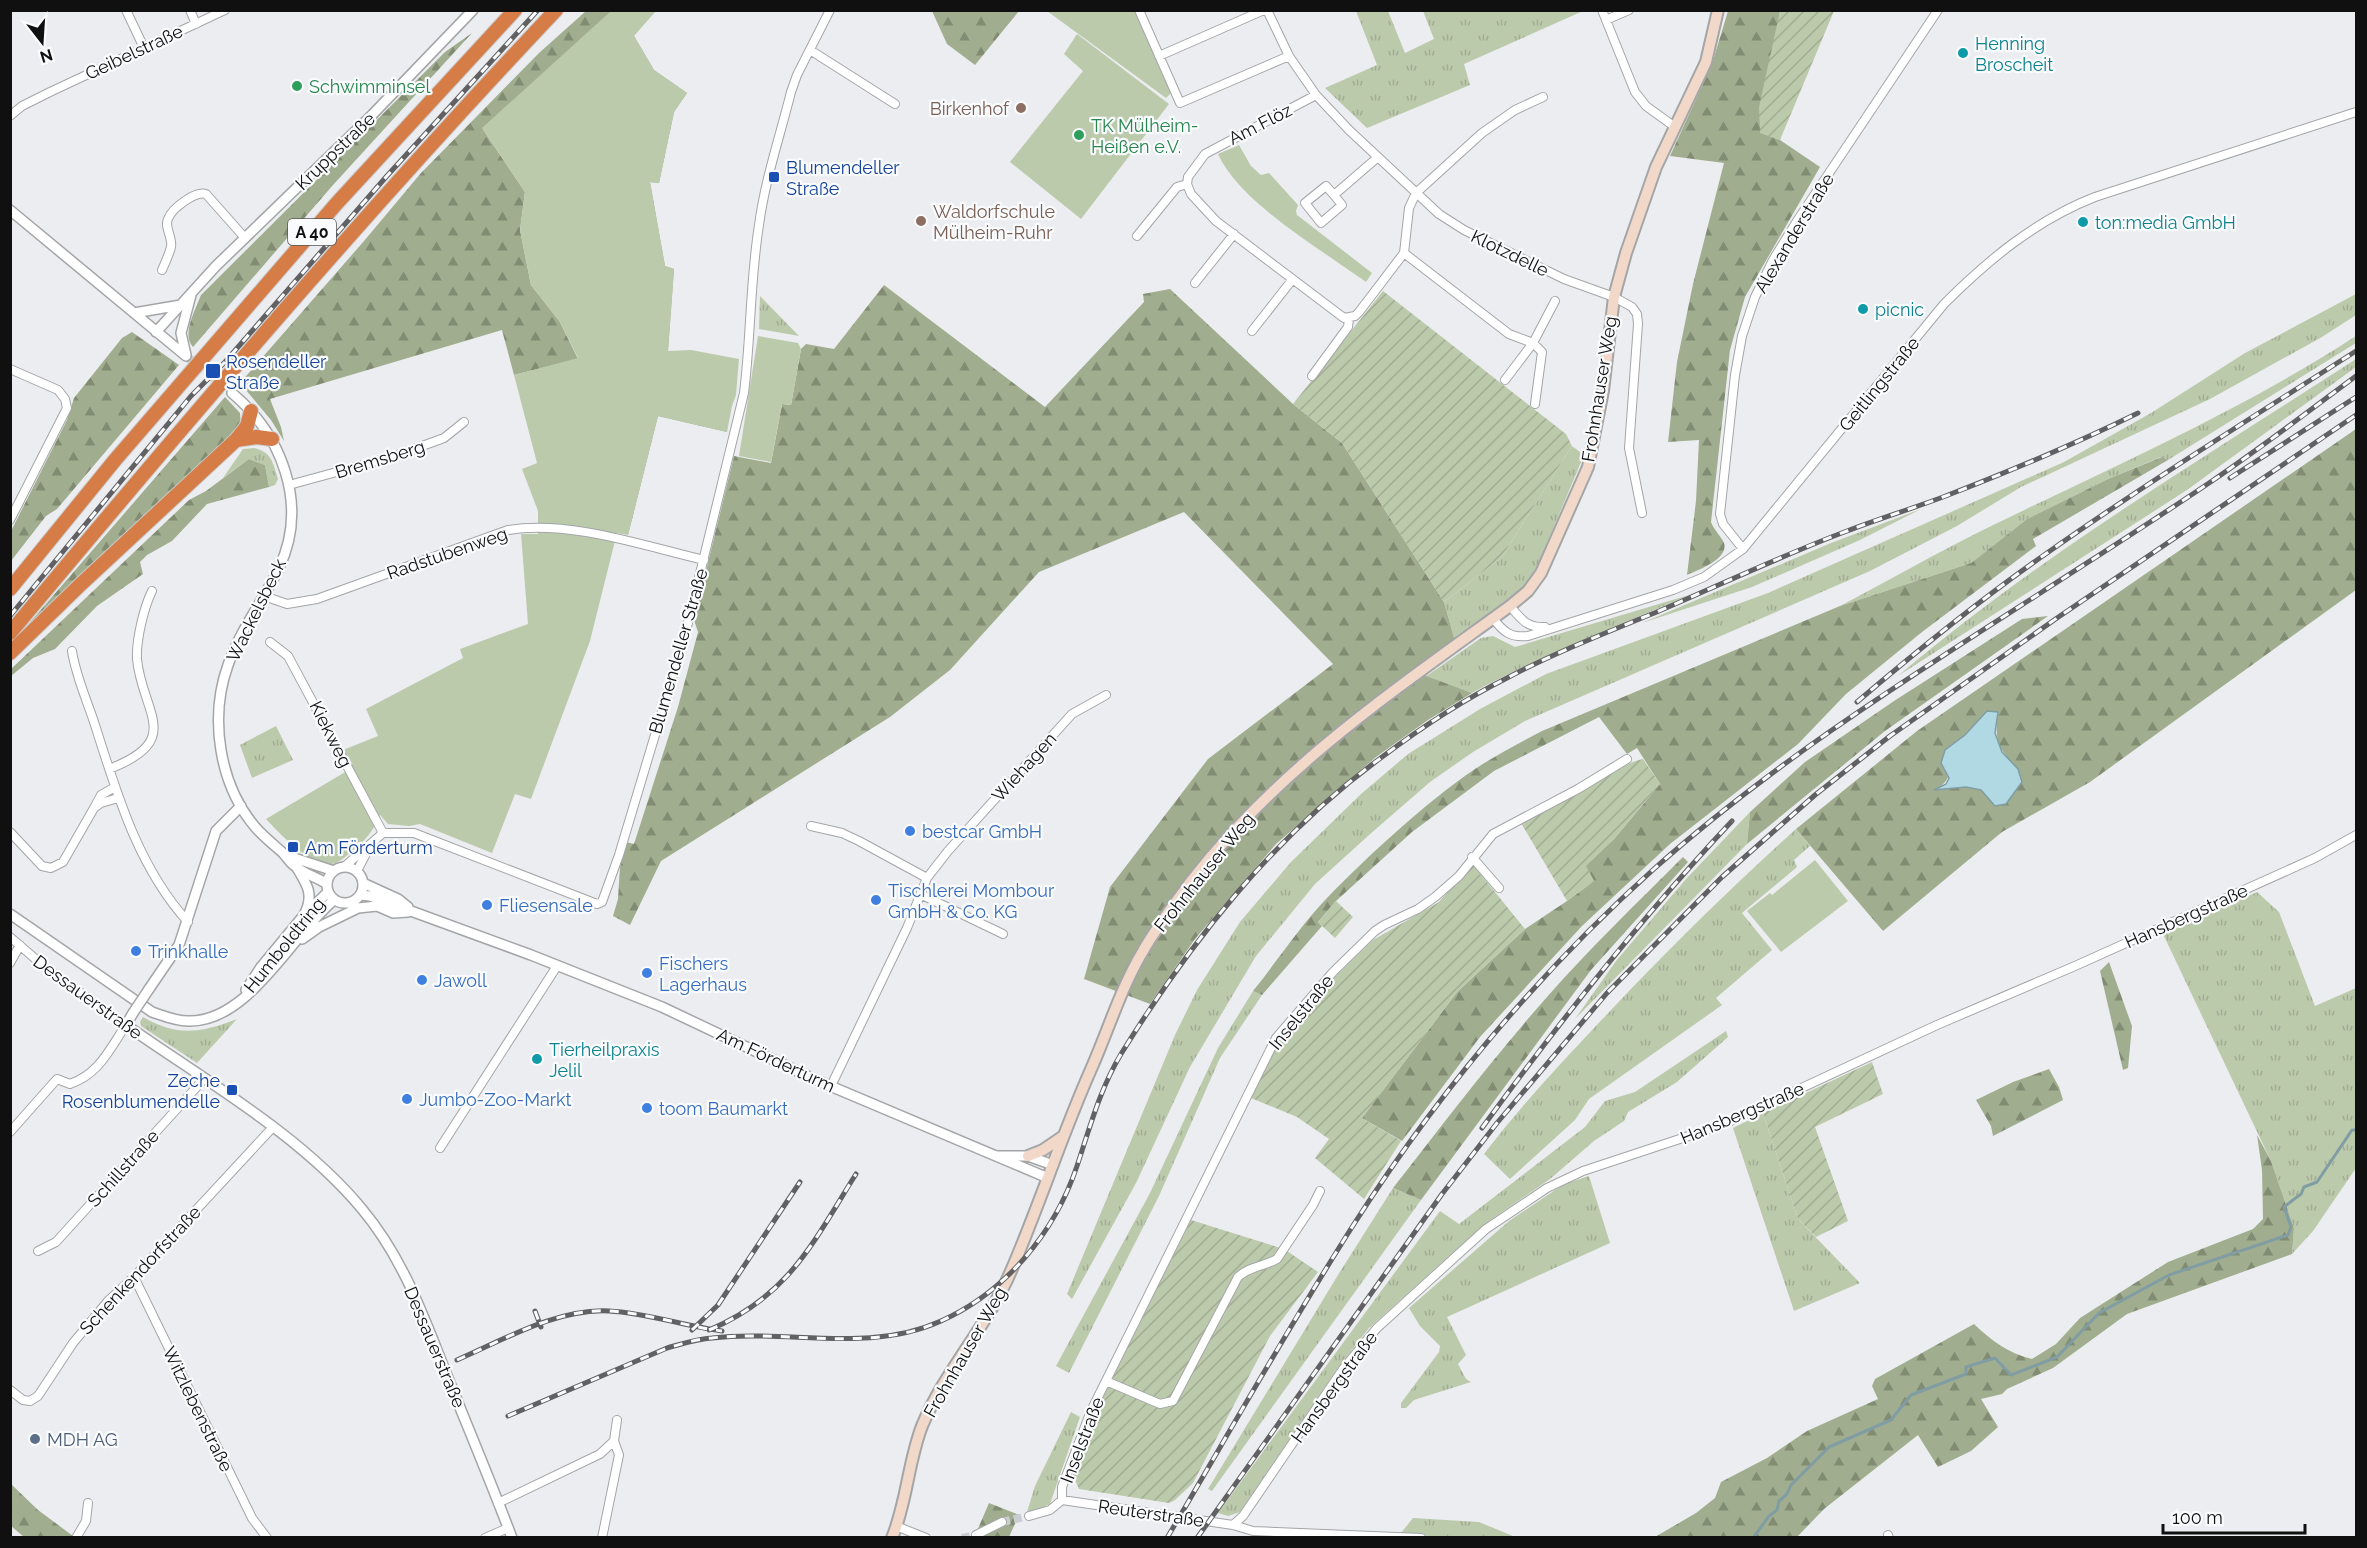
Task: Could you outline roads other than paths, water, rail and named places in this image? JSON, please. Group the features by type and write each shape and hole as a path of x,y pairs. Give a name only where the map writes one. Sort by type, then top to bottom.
{"highway":[{"name":"A 40","path":"10,589 116,460 337,203 514,10"},
{"name":"A 40","path":"10,633 313,277 465,107 556,10"},
{"path":"10,653 236,440 247,426 251,411"},
{"path":"236,440 257,437 272,439"}],"main road":[{"name":"Frohnhauser Weg","path":"892,1538 923,1424 1001,1294 1119,999 1134,967 1172,907 1210,858 1269,793 1311,755 1510,606 1528,591 1542,573 1588,467 1593,449 1603,391 1614,297 1626,253 1652,177 1706,62 1718,10"},
{"path":"1028,1155 1043,1150 1062,1137"}],"street":[{"path":"126,10 144,48"},
{"name":"Geibelstraße","path":"190,10 196,24"},
{"name":"Geibelstraße","path":"10,116 22,106 225,10"},
{"name":"Kruppstraße","path":"156,332 245,238 372,116 473,10"},
{"name":"Blumendeller Straße","path":"383,833 414,833 597,904 602,902 682,645 744,393 751,293 759,223 791,92 830,10"},
{"path":"1139,10 1180,103 1289,56"},
{"name":"Klotzdelle","path":"1159,56 1265,10 1289,56 1316,95 1439,214 1464,230 1564,279 1614,297"},
{"path":"1602,10 1635,92 1646,106 1675,126"},
{"path":"1606,20 1629,10"},
{"name":"Alexanderstraße","path":"1743,549 1723,524 1720,514 1735,375 1742,336 1755,297 1773,260 1797,221 1938,10"},
{"path":"810,50 895,104"},
{"name":"Am Flöz","path":"1137,236 1177,187 1187,184 1188,177 1205,154 1316,95"},
{"path":"1187,184 1191,194 1216,221 1338,316 1349,318 1359,312 1404,253 1409,208 1416,193 1482,134 1515,110 1543,97"},
{"name":"Geitlingstraße","path":"1492,618 1502,630 1518,637 1528,636 1704,578 1743,549 1944,304 2009,245 2037,226 2089,199 2356,111"},
{"path":"1334,195 1378,157"},
{"path":"1326,186 1334,195 1342,205 1321,222 1305,203 1326,186"},
{"path":"162,270 171,247 166,223 169,216 193,195 206,194 245,238"},
{"path":"10,210 186,356 181,333 192,293"},
{"path":"1195,283 1234,234"},
{"path":"1404,253 1509,334 1533,343 1542,352 1535,404"},
{"path":"1252,331 1292,280"},
{"name":"Frohnhauser Weg","path":"1614,297 1632,307 1637,314 1629,448 1642,513"},
{"path":"1505,380 1533,343 1555,301"},
{"path":"134,313 181,304"},
{"path":"1312,376 1348,327 1349,318"},
{"path":"10,369 57,390 65,399 67,408 10,520"},
{"name":"Wackelsbeck","path":"232,393 251,411 272,439 285,468 289,485 291,524 280,566 239,638 221,691 218,720 221,753 241,806"},
{"name":"Bremsberg","path":"289,485 405,453 444,438 464,422"},
{"name":"Radstubenweg","path":"264,596 287,604 317,599 508,530 526,527 608,537 704,560"},
{"path":"109,769 142,752 154,733 154,718 137,656 146,604 152,591"},
{"name":"Geitlingstraße","path":"1510,606 1526,624 1535,627 1553,627"},
{"name":"Kiekweg","path":"270,642 288,656 383,833"},
{"path":"72,651 75,672 85,695 118,798 132,831 161,887 188,922"},
{"name":"Wiehagen","path":"831,1086 922,895 927,878 948,851 1072,714 1106,695"},
{"name":"Inselstraße","path":"1062,1500 1062,1486 1091,1411 1276,1038 1333,972 1375,931 1426,903 1459,876 1472,857 1493,834 1578,789 1627,759"},
{"path":"10,832 42,866 56,867 63,862 101,795 115,788"},
{"path":"94,808 101,803 118,798"},
{"path":"10,1132 57,1079 70,1084 94,1072 179,945 216,831 241,806 255,827 297,868 329,892 334,871"},
{"path":"811,826 851,837 927,878"},
{"path":"285,855 334,871 344,867 383,833"},
{"name":"Hansbergstraße","path":"1233,1525 1243,1516 1343,1369 1377,1328 1486,1229 1547,1188 1583,1171 1722,1125 1937,1025 2076,966 2315,858 2356,835"},
{"path":"357,872 372,844"},
{"path":"1472,857 1499,888"},
{"path":"344,867 357,872 363,883 361,895"},
{"path":"297,868 310,891 309,906 304,915"},
{"name":"Am Förderturm","path":"363,883 398,899 414,912"},
{"name":"Am Förderturm","path":"329,892 348,903 361,895 370,896 662,1007 831,1086 1048,1178"},
{"name":"Humboldtring","path":"240,1000 261,967 304,915 329,892"},
{"name":"Humboldtring","path":"10,914 152,1012 172,1019 189,1021 207,1019 223,1013 265,977 296,944 329,892"},
{"path":"922,895 1003,934"},
{"path":"296,944 320,927 358,908 377,906 393,913 414,912"},
{"name":"Dessauerstraße","path":"10,937 46,968 273,1127 304,1151 360,1207 378,1229 416,1296 510,1533"},
{"path":"10,963 20,945"},
{"path":"440,1148 557,966"},
{"name":"Schillstraße","path":"38,1251 56,1242 204,1079"},
{"name":"Schenkendorfstraße","path":"10,1390 23,1400 30,1401 38,1396 73,1343 108,1301 134,1277 273,1127"},
{"name":"Am Förderturm","path":"996,1156 1028,1155 1053,1165"},
{"name":"Inselstraße","path":"1106,1381 1160,1404 1173,1401 1238,1277 1251,1267 1268,1264 1277,1259 1320,1191"},
{"name":"Witzlebenstraße","path":"134,1277 252,1518 267,1538"},
{"path":"602,1538 619,1455 614,1441 617,1420"},
{"path":"498,1503 600,1454 614,1441"},
{"path":"1029,1516 1050,1510 1062,1500"},
{"name":"Reuterstraße","path":"1062,1500 1233,1525 1253,1531 1420,1538"},
{"path":"76,1538 86,1521 88,1503"},
{"path":"976,1535 1002,1522"},
{"path":"896,1526 926,1538"},
{"path":"485,1538 510,1533"}],"water":[{"path":"1987,711 1998,712 1995,733 2002,752 2018,769 2022,782 2006,804 1995,806 1981,790 1966,787 1934,790 1946,784 1949,778 1941,763 1945,750 1965,735"}],"waterway":[{"path":"1753,1538 1769,1516 1777,1510 1779,1501 1787,1494 1791,1485 1829,1447 1891,1420 1911,1395 1966,1374 1966,1367 1995,1358 2011,1375 2057,1357 2099,1313 2169,1275 2288,1235 2291,1227 2284,1207 2301,1194 2304,1187 2317,1182 2352,1130 2356,1130"}],"tunnel":[{"path":"186,356 232,393"},
{"path":"1002,1522 1029,1516"},
{"path":"962,1538 976,1535"}],"railway":[{"path":"10,616 191,396 225,362 386,177 538,10"},
{"path":"1857,702 1950,625 2047,553 2162,475 2356,351"},
{"path":"1167,1538 1306,1301 1386,1175 1492,1036 1571,949 1612,908 1700,829 1794,757 1892,689 2212,481 2356,376"},
{"path":"2230,478 2356,397"},
{"path":"508,1416 667,1348 695,1341 741,1336 857,1339 885,1336 913,1331 965,1309 1007,1277 1025,1257 1056,1214 1068,1190 1096,1109 1114,1067 1148,1012 1206,931 1270,856 1343,788 1382,757 1459,705 1491,686 1544,660 1823,540 2017,468 2138,413"},
{"path":"1197,1538 1442,1194 1497,1123 1607,993 1722,877 1815,795 1890,736 2057,618 2356,415"},
{"path":"1482,1128 1602,971 1732,821"},
{"path":"709,1330 760,1301 796,1266 856,1174"},
{"path":"692,1330 718,1305 800,1182"},
{"path":"535,1311 541,1327"},
{"path":"457,1360 531,1327 590,1311 637,1314 722,1331"}],"place":[{"name":"Henning Broscheit","path":"1963,53"},
{"name":"Schwimminsel","path":"297,86"},
{"name":"Birkenhof","path":"1021,108"},
{"name":"TK Mülheim- Heißen e.V.","path":"1079,135"},
{"name":"Blumendeller Straße","path":"774,177"},
{"name":"Waldorfschule Mülheim-Ruhr","path":"921,221"},
{"name":"ton:media GmbH","path":"2083,222"},
{"name":"picnic","path":"1863,309"},
{"name":"Rosendeller Straße","path":"213,371"},
{"name":"bestcar GmbH","path":"910,831"},
{"name":"Am Förderturm","path":"293,847"},
{"name":"Tischlerei Mombour GmbH & Co. KG","path":"876,900"},
{"name":"Fliesensale","path":"487,905"},
{"name":"Trinkhalle","path":"136,951"},
{"name":"Fischers Lagerhaus","path":"647,973"},
{"name":"Jawoll","path":"422,980"},
{"name":"Tierheilpraxis Jelil","path":"537,1059"},
{"name":"Zeche Rosenblumendelle","path":"232,1090"},
{"name":"Jumbo-Zoo-Markt","path":"407,1099"},
{"name":"toom Baumarkt","path":"647,1108"},
{"name":"MDH AG","path":"35,1439"}]}
